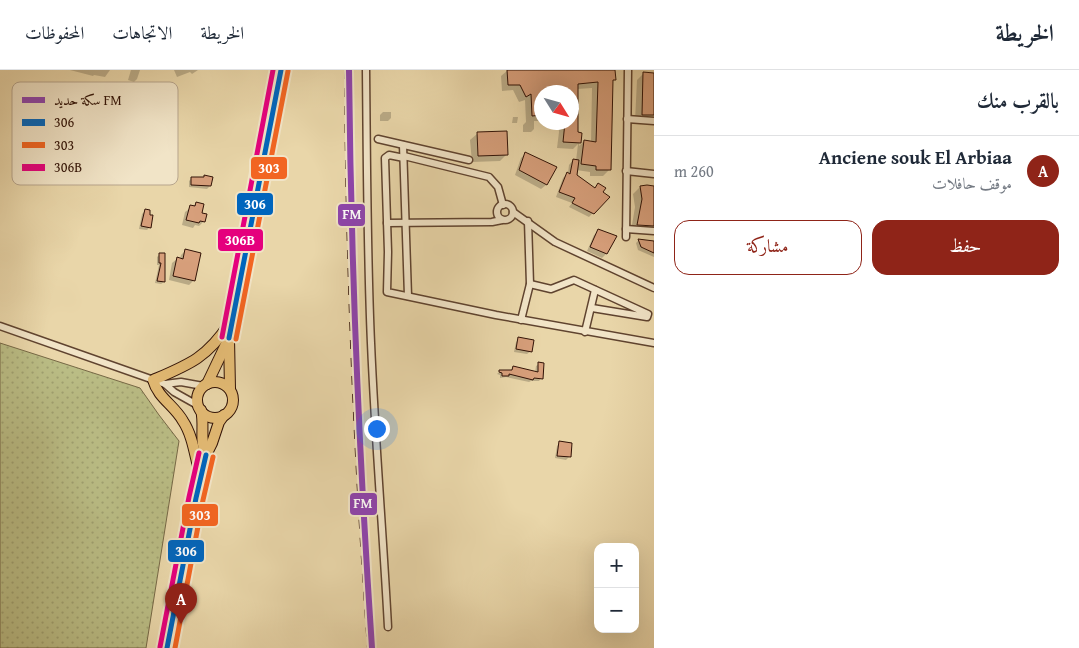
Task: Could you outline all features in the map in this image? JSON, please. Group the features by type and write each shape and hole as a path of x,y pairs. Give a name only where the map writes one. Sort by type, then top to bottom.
{"main road":[{"path":"167,648 200,477 206,455 219,422 232,406 233,397 228,375 228,338 280,71"},
{"path":"200,477 185,423 178,413 161,397 152,380 190,364 202,356 221,337 232,320"},
{"path":"206,455 202,441 202,419 198,394 205,385 228,338"},
{"path":"205,385 219,382 230,389"},
{"path":"200,408 211,417 224,415"}],"street":[{"path":"366,70 370,316 375,430 383,524 388,628"},
{"path":"626,238 628,70"},
{"path":"627,119 654,121"},
{"path":"378,139 469,160"},
{"path":"403,145 408,296"},
{"path":"503,205 498,187 489,177 404,157 389,155 384,158 387,223 387,292 521,320 654,343"},
{"path":"626,171 654,174"},
{"path":"503,205 511,207 513,212 556,242 654,288"},
{"path":"502,220 497,213 503,205"},
{"path":"387,223 492,222 509,219 513,212"},
{"path":"521,320 530,284 528,222"},
{"path":"626,229 654,231"},
{"path":"530,284 551,289 574,280 648,314 647,317 592,308"},
{"path":"585,332 595,290"},
{"path":"0,326 165,384 181,382 205,385"},
{"path":"165,384 174,392 200,408"}],"green space":[{"path":"0,343 140,388 179,441 146,648 0,648"}],"building":[{"path":"507,70 615,70 616,80 613,80 611,170 596,170 596,166 581,164 584,140 596,142 598,82 578,85 534,85 534,116 532,116 531,94 526,97 520,85 508,85"},
{"path":"643,72 654,73 654,115 642,115"},
{"path":"564,130 578,130 578,132 582,133 581,143 563,142"},
{"path":"507,131 508,155 478,156 477,132"},
{"path":"525,152 557,167 547,185 519,170"},
{"path":"573,159 579,160 577,175 595,188 598,183 606,188 603,192 610,197 594,214 572,203 575,198 559,192 567,172 570,174"},
{"path":"204,175 213,177 211,186 191,185 191,177 204,177"},
{"path":"640,186 654,186 654,226 637,225 642,199"},
{"path":"196,202 204,204 202,213 207,214 205,222 200,221 199,223 186,220 190,205 195,206"},
{"path":"145,209 150,210 150,215 153,215 151,228 141,226"},
{"path":"598,229 617,236 607,254 590,247"},
{"path":"638,239 654,241 654,253 641,247"},
{"path":"185,249 201,253 195,281 173,276 177,257 183,259"},
{"path":"159,253 165,253 165,282 157,281 161,263 159,263"},
{"path":"518,337 534,340 532,352 516,349"},
{"path":"538,362 544,363 543,379 534,378 533,380 509,374 509,376 502,376 502,373 499,372 499,370 512,370 513,366 538,372"},
{"path":"559,441 572,443 571,457 557,456"}],"railway":[{"path":"345,70 347,215 352,359 368,648"}],"rail line":[{"name":"FM","path":"349,70 356,359 372,648"}],"transit line":[{"name":"306B","path":"222,337 273,70"},
{"name":"306","path":"229,338 281,70"},
{"name":"303","path":"236,339 288,71"},
{"name":"306B","path":"160,647 199,453"},
{"name":"306","path":"167,648 206,455"},
{"name":"303","path":"175,648 213,457"}],"place":[{"name":"Anciene souk El Arbiaa","path":"181,624"}]}
